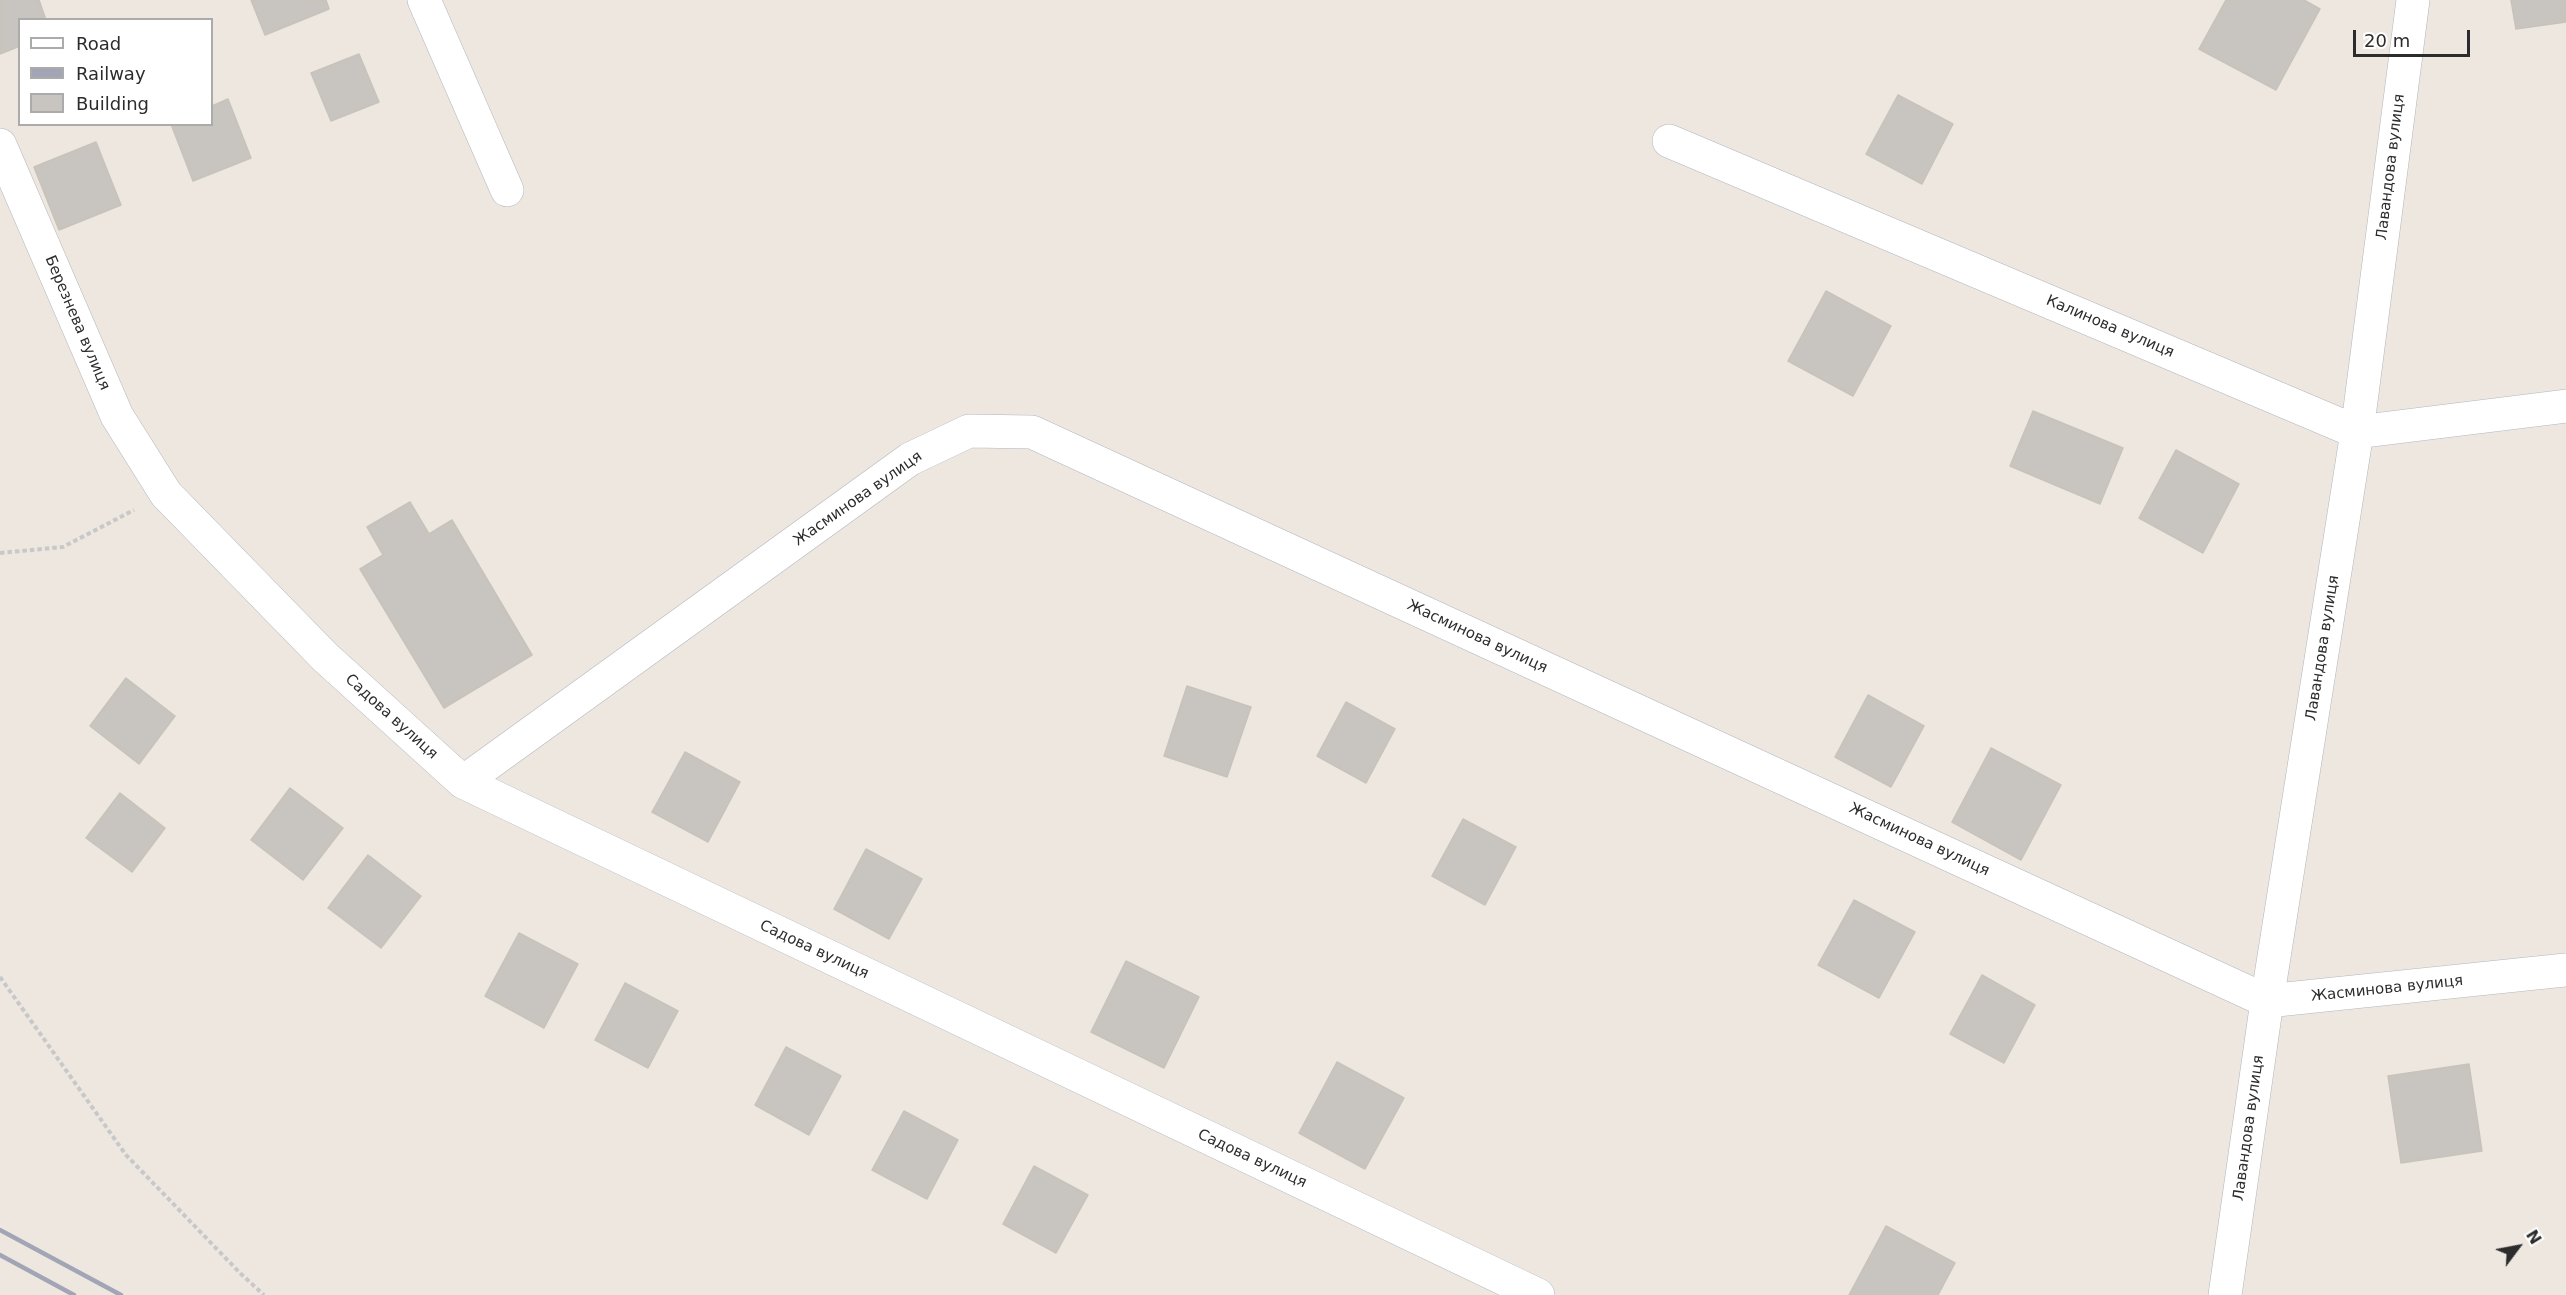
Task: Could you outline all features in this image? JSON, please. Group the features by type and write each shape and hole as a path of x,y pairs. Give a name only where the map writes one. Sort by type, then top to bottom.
{"street":[{"path":"424,0 507,190"},
{"name":"Лавандова вулиця","path":"2225,1295 2267,1001 2357,432 2413,0"},
{"name":"Калинова вулиця","path":"1669,141 2357,432"},
{"name":"Березнева вулиця","path":"0,145 117,416 166,494"},
{"path":"2357,432 2566,406"},
{"name":"Жасминова вулиця","path":"463,783 910,459 969,431 1032,432 2267,1001 2566,970"},
{"name":"Садова вулиця","path":"166,494 325,657 463,783 1538,1295"}],"path":[{"path":"0,553 63,547 166,494"},
{"path":"0,977 126,1155 264,1295"}],"building":[{"path":"0,0 39,0 45,18 18,18 18,47 0,54"},
{"path":"251,0 326,0 329,9 265,35"},
{"path":"2226,0 2304,0 2320,9 2276,90 2199,49"},
{"path":"2511,0 2566,0 2566,22 2516,29"},
{"path":"359,54 379,102 331,121 311,73"},
{"path":"1898,95 1953,124 1922,184 1866,154"},
{"path":"228,99 251,158 193,181 172,126 213,126 213,106"},
{"path":"96,142 121,205 59,230 34,167"},
{"path":"1826,291 1891,326 1853,396 1788,361"},
{"path":"2033,411 2123,448 2100,504 2010,466"},
{"path":"2176,450 2239,484 2203,553 2139,518"},
{"path":"410,502 429,534 452,520 532,655 444,708 360,569 383,555 367,527"},
{"path":"126,678 175,716 139,764 90,726"},
{"path":"1187,686 1251,707 1227,777 1164,756"},
{"path":"1868,695 1924,726 1891,787 1835,757"},
{"path":"1346,702 1395,729 1366,783 1317,756"},
{"path":"1991,748 2061,785 2021,860 1952,822"},
{"path":"685,752 740,782 708,842 652,812"},
{"path":"290,788 343,828 303,880 251,840"},
{"path":"120,793 165,828 132,872 86,838"},
{"path":"1463,819 1516,847 1485,905 1432,876"},
{"path":"866,849 922,879 889,939 834,909"},
{"path":"368,855 421,896 381,948 328,908"},
{"path":"1854,900 1915,932 1879,998 1818,965"},
{"path":"519,933 578,964 544,1028 485,996"},
{"path":"1126,961 1199,997 1164,1068 1091,1032"},
{"path":"1982,975 2035,1005 2004,1063 1950,1034"},
{"path":"625,983 678,1011 648,1068 595,1040"},
{"path":"786,1047 841,1076 809,1135 755,1105"},
{"path":"1337,1062 1404,1098 1365,1169 1299,1133"},
{"path":"2469,1064 2482,1151 2401,1163 2388,1076"},
{"path":"904,1111 958,1140 927,1199 872,1170"},
{"path":"1034,1166 1088,1195 1056,1253 1003,1224"},
{"path":"1886,1226 1955,1263 1938,1295 1849,1295"}],"railway":[{"path":"0,1230 121,1295"},
{"path":"0,1255 74,1295"}]}
